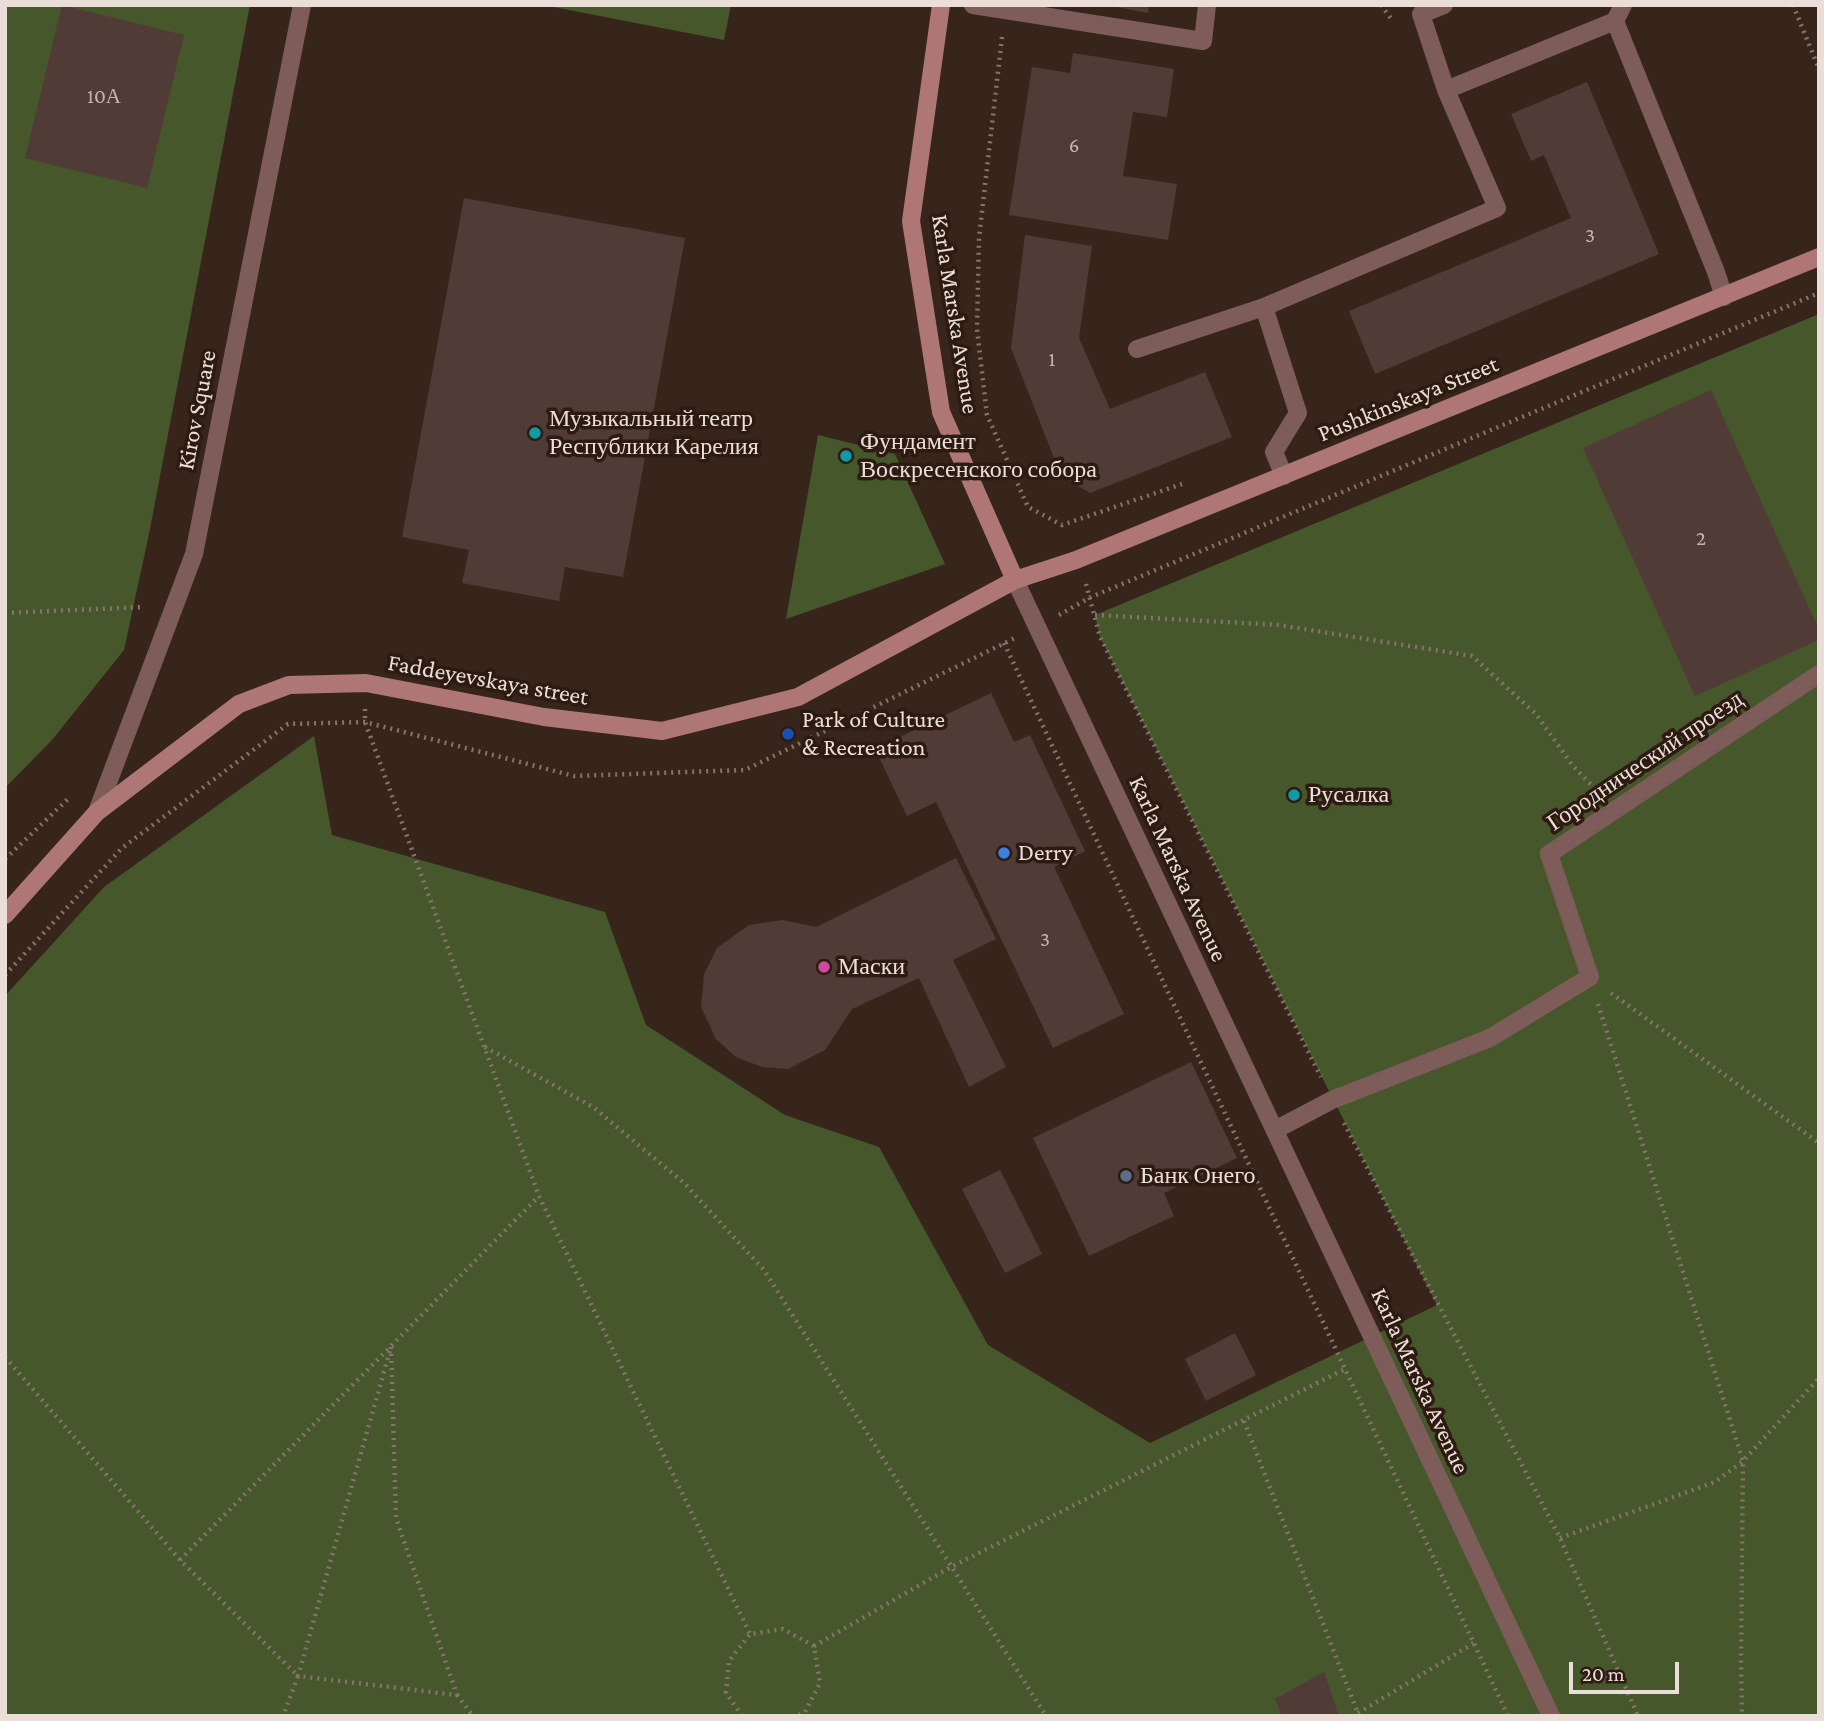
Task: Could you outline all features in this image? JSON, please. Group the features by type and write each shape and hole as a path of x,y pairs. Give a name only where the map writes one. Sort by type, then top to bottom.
{"street":[{"name":"Kirov Square","path":"97,812 194,554 302,5"},
{"name":"Karla Marska Avenue","path":"941,5 911,221 942,412 1015,580 1551,1716"},
{"path":"973,5 1203,41 1207,5"},
{"path":"1137,349 1264,307 1497,208 1446,90 1422,14 1444,5"},
{"path":"1446,90 1619,13 1724,296"},
{"name":"Pushkinskaya Street","path":"1015,580 1076,560 1819,257"},
{"path":"1264,307 1298,413 1274,453 1283,476"},
{"name":"Faddeyevskaya street","path":"5,915 97,812 239,704 289,685 366,683 544,717 662,731 798,697 1015,580"},
{"name":"Городнический проезд","path":"1590,977 1549,854 1819,674"},
{"path":"1275,1130 1332,1100 1490,1038 1590,977"}],"path":[{"path":"1793,5 1819,69"},
{"path":"5,613 158,607"},
{"path":"1232,900 1100,637 1095,615 1279,625 1472,656 1536,714 1573,766 1601,794"},
{"path":"1004,643 1507,1716"},
{"path":"366,683 365,722 539,1195 750,1634"},
{"path":"5,859 77,790"},
{"path":"1590,977 1819,1143"},
{"path":"1590,977 1743,1461 1742,1716"},
{"path":"484,1046 593,1107 684,1183 764,1270 1046,1716"},
{"path":"180,1560 539,1195"},
{"path":"1437,1306 1560,1538 1638,1716"},
{"path":"283,1716 298,1676 391,1347"},
{"path":"391,1347 396,1518 457,1695 473,1716"},
{"path":"5,1357 180,1560 298,1676 457,1695"},
{"path":"814,1646 951,1567 1345,1369"},
{"path":"1560,1538 1715,1482 1743,1461 1819,1378"},
{"path":"1244,1421 1359,1714 1474,1643"},
{"path":"742,1716 726,1693 729,1661 750,1634 783,1629 814,1646"},
{"path":"797,1716 806,1714 820,1682 814,1646"}],"green space":[{"path":"5,5 250,5 149,534 124,650 52,740 5,788"},
{"path":"543,5 731,5 724,40"},
{"path":"1819,314 1819,1716 5,1716 5,996 104,887 314,736 332,835 605,912 646,1025 785,1115 879,1147 988,1345 1150,1443 1437,1305 1100,637 1095,615"},
{"path":"818,435 895,454 945,564 786,619"}],"building":[{"path":"62,5 184,35 147,188 25,158"},
{"path":"1107,5 1149,5 1148,13"},
{"path":"1073,53 1174,69 1167,117 1133,112 1123,176 1177,184 1168,240 1009,215 1032,67 1070,73"},
{"path":"1587,82 1659,254 1375,374 1349,311 1571,218 1544,155 1531,161 1511,114"},
{"name":"Музыкальный театр Республики Карелия","path":"464,198 685,238 623,577 565,567 559,601 462,583 469,550 402,537"},
{"path":"1025,235 1092,246 1079,338 1110,409 1205,372 1232,437 1090,493 1061,476 1011,348"},
{"path":"1711,390 1819,630 1819,640 1695,696 1583,448"},
{"path":"991,693 1014,742 1030,735 1085,851 1054,867 1124,1014 1053,1048 936,802 907,816 875,749"},
{"name":"Маски","path":"956,858 996,939 953,960 1006,1067 969,1087 919,978 852,1009 825,1050 788,1069 762,1067 736,1057 716,1039 701,1007 704,974 717,948 749,925 783,920 816,927"},
{"name":"Банк Онего","path":"1191,1062 1237,1158 1164,1193 1174,1216 1089,1256 1033,1138"},
{"path":"1000,1170 1042,1254 1005,1273 962,1189"},
{"path":"1235,1333 1256,1375 1206,1401 1185,1359"},
{"path":"1324,1672 1339,1716 1282,1716 1275,1699"}],"place":[{"name":"Музыкальный театр Республики Карелия","path":"535,433"},
{"name":"Фундамент Воскресенского собора","path":"846,456"},
{"name":"Park of Culture & Recreation","path":"788,734"},
{"name":"Русалка","path":"1294,795"},
{"name":"Derry","path":"1004,853"},
{"name":"Маски","path":"824,967"},
{"name":"Банк Онего","path":"1126,1176"}]}
